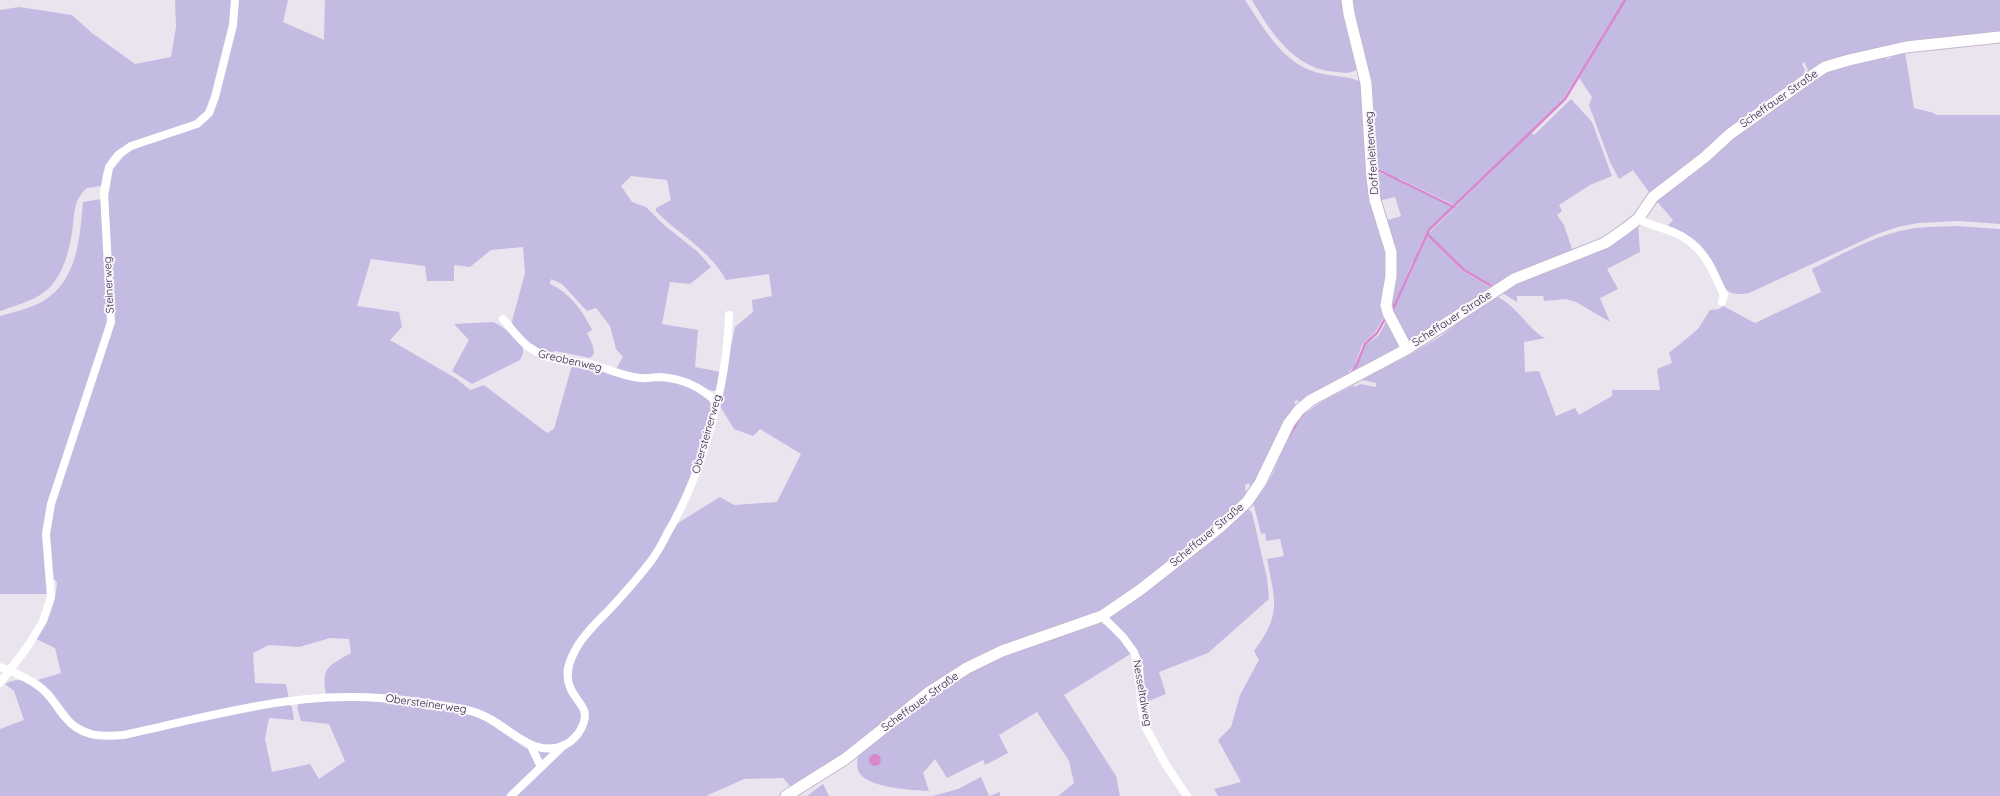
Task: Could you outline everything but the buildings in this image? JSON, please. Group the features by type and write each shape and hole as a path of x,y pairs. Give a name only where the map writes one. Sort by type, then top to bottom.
{"street":[{"name":"Steinerweg","path":"0,683 28,646 43,621 51,597 46,534 51,504 111,322 104,193 109,167 118,155 131,146 197,124 209,113 215,97 233,25 235,0"},
{"name":"Doffenleitenweg","path":"1347,0 1366,83 1374,192 1391,252 1391,276 1386,305 1388,313 1407,349"},
{"name":"Scheffauer Straße","path":"786,796 845,759 928,693 967,668 1010,648 1102,616 1140,590 1219,528 1247,502 1260,483 1289,423 1299,410 1311,400 1407,349 1514,279 1605,243 1638,219 1653,197 1705,157 1742,125 1810,76 1825,68 1849,60 1906,47 2000,37"},
{"path":"1638,219 1678,234 1702,252 1708,259 1724,295 1722,302"},
{"name":"Obersteinerweg","path":"511,796 564,745 578,735 586,719 585,710 570,687 567,672 571,657 587,633 653,559 675,520 701,460 720,388 728,339 729,315"},
{"name":"Greobenweg","path":"503,319 518,338 533,352 563,361 592,364 627,376 678,379 688,382 705,391 716,402"},
{"name":"Nesseltalweg","path":"1102,616 1123,637 1134,652 1139,666 1141,704 1145,726 1166,764 1187,796"},
{"name":"Obersteinerweg","path":"0,667 9,670 40,687 53,699 63,715 76,728 89,734 124,735 239,710 285,702 322,698 368,697 462,708 492,720 531,746"},
{"path":"531,746 546,748 564,745"},
{"path":"531,746 541,767"}],"shaded area":[{"path":"175,0 288,0 283,22 324,40 325,0 1245,0 1274,42 1293,60 1303,67 1315,72 1346,77 1363,83 1366,106 1369,177 1373,198 1388,247 1389,257 1389,272 1384,300 1386,314 1375,332 1362,345 1355,365 1348,373 1349,376 1317,392 1302,403 1297,400 1294,402 1297,406 1287,418 1268,461 1251,490 1249,483 1245,485 1246,496 1228,516 1127,595 1101,613 1078,622 1014,642 958,668 795,792 783,778 744,779 706,796 0,796 0,729 24,720 14,691 5,684 16,680 27,682 36,687 75,731 85,736 108,739 120,738 288,704 292,707 294,720 269,718 265,739 272,772 310,764 319,779 345,761 329,724 301,721 297,707 299,703 319,700 350,699 457,710 478,716 527,749 532,743 506,724 492,716 478,709 467,706 379,695 326,694 326,672 332,664 351,653 349,639 330,638 299,647 269,645 253,653 255,683 286,684 289,699 198,716 130,732 110,734 96,732 75,723 51,691 38,680 61,673 55,648 36,639 51,612 57,582 46,572 48,594 0,594 0,316 38,304 44,301 59,288 72,266 76,254 79,241 83,202 108,198 113,169 124,156 118,150 103,173 101,186 87,188 80,196 75,208 68,252 56,280 43,293 33,299 0,311 0,10 19,7 72,15 92,33 135,64 171,57 176,27","holes":["631,176 667,180 671,200 656,208 656,211 703,251 712,260 726,280 769,274 772,296 752,300 753,312 735,327 720,399 720,406 734,429 753,436 760,429 801,454 777,502 734,505 720,497 678,523 657,556 630,591 580,647 571,669 563,671 568,656 579,639 628,585 650,557 669,528 696,468 711,410 710,401 705,395 691,386 675,380 627,378 590,366 572,365 554,429 547,433 484,385 470,390 457,379 390,340 402,327 399,312 357,306 371,259 425,266 427,281 454,281 454,265 470,267 491,250 523,247 525,273 512,321 517,332 526,342 549,354 555,351 590,358 594,354 593,346 587,333 592,330 580,309 564,292 550,284 551,279 562,284 587,311 596,308 610,326 616,349 623,357 616,369 632,374 672,375 680,377 708,390 717,391 721,372 695,367 698,330 662,324 670,282 690,284 711,267 698,252 664,225 646,207 632,202 621,186"]},
{"path":"1252,0 1344,0 1358,68 1348,73 1322,70 1309,65 1286,48 1276,37"},
{"path":"1350,0 1624,0 1563,99 1454,205 1398,178 1397,180 1453,207 1429,229 1417,252 1420,253 1427,236 1463,271 1493,289 1410,341 1407,340 1391,314 1416,262 1413,261 1392,309 1385,221 1401,216 1395,197 1378,201 1373,170 1388,176 1389,174 1373,166"},
{"path":"1626,0 2000,0 2000,34 1813,71 1808,70 1804,62 1802,64 1805,70 1802,78 1651,195 1633,170 1619,179 1610,162 1589,105 1592,97 1579,78"},
{"path":"1905,52 1914,108 1934,113 1936,115 2000,115 2000,224 1957,221 1918,223 1898,227 1877,234 1749,293 1739,294 1732,293 1727,290 1723,285 1711,259 1697,244 1666,227 1673,220 1655,199 1739,131 1835,66 1884,56 1887,59 1891,58 1893,54"},
{"path":"1571,99 1592,122 1612,176 1590,185 1559,205 1562,211 1557,215 1564,225 1573,252 1495,287 1464,270 1428,234 1531,133 1534,135"},
{"path":"1638,223 1640,252 1607,269 1618,289 1600,298 1610,322 1576,302 1566,299 1544,301 1543,296 1517,296 1517,302 1502,293 1503,288"},
{"path":"1956,226 2000,229 2000,796 1218,796 1214,789 1241,782 1218,740 1231,727 1240,695 1259,660 1254,651 1263,638 1273,617 1274,597 1267,559 1284,556 1280,539 1266,541 1265,533 1261,534 1253,502 1267,484 1293,429 1312,409 1325,400 1354,385 1355,387 1360,384 1376,387 1376,383 1361,380 1406,357 1441,336 1492,296 1499,297 1505,301 1532,328 1545,338 1524,342 1525,372 1539,371 1556,416 1575,408 1579,415 1612,396 1612,390 1660,390 1657,369 1672,363 1669,353 1698,329 1710,310 1719,309 1723,306 1755,323 1821,292 1812,269 1866,242 1907,229"},
{"path":"1388,318 1398,344 1397,350 1353,374 1366,345 1379,335"},
{"path":"493,322 515,337 522,346 523,354 520,360 472,384 452,371 469,340 454,324"},
{"path":"1244,509 1248,509 1252,513 1267,578 1269,599 1208,653 1159,672 1166,694 1144,703 1141,665 1110,618 1111,614"},
{"path":"1097,622 1108,626 1113,630 1132,653 1064,695 1116,776 1120,796 1058,796 1074,783 1069,761 1037,712 999,735 1008,753 985,765 983,760 947,778 935,759 923,773 929,791 903,789 882,785 865,779 860,774 857,766 858,753 921,702 980,664"},
{"path":"873,754 877,754 881,760 877,766 873,766 869,762 869,758"},
{"path":"981,777 989,796 933,796 958,789"},
{"path":"823,784 829,796 807,796"},
{"path":"1000,792 1000,796 989,796"}],"waterway":[{"path":"1392,311 1429,230 1565,99 1625,0"},
{"path":"1376,169 1454,207"},
{"path":"1427,234 1464,270 1493,287"},
{"path":"1350,375 1357,364 1365,344 1377,333 1386,317"},
{"path":"1289,436 1299,419 1309,408"}]}
